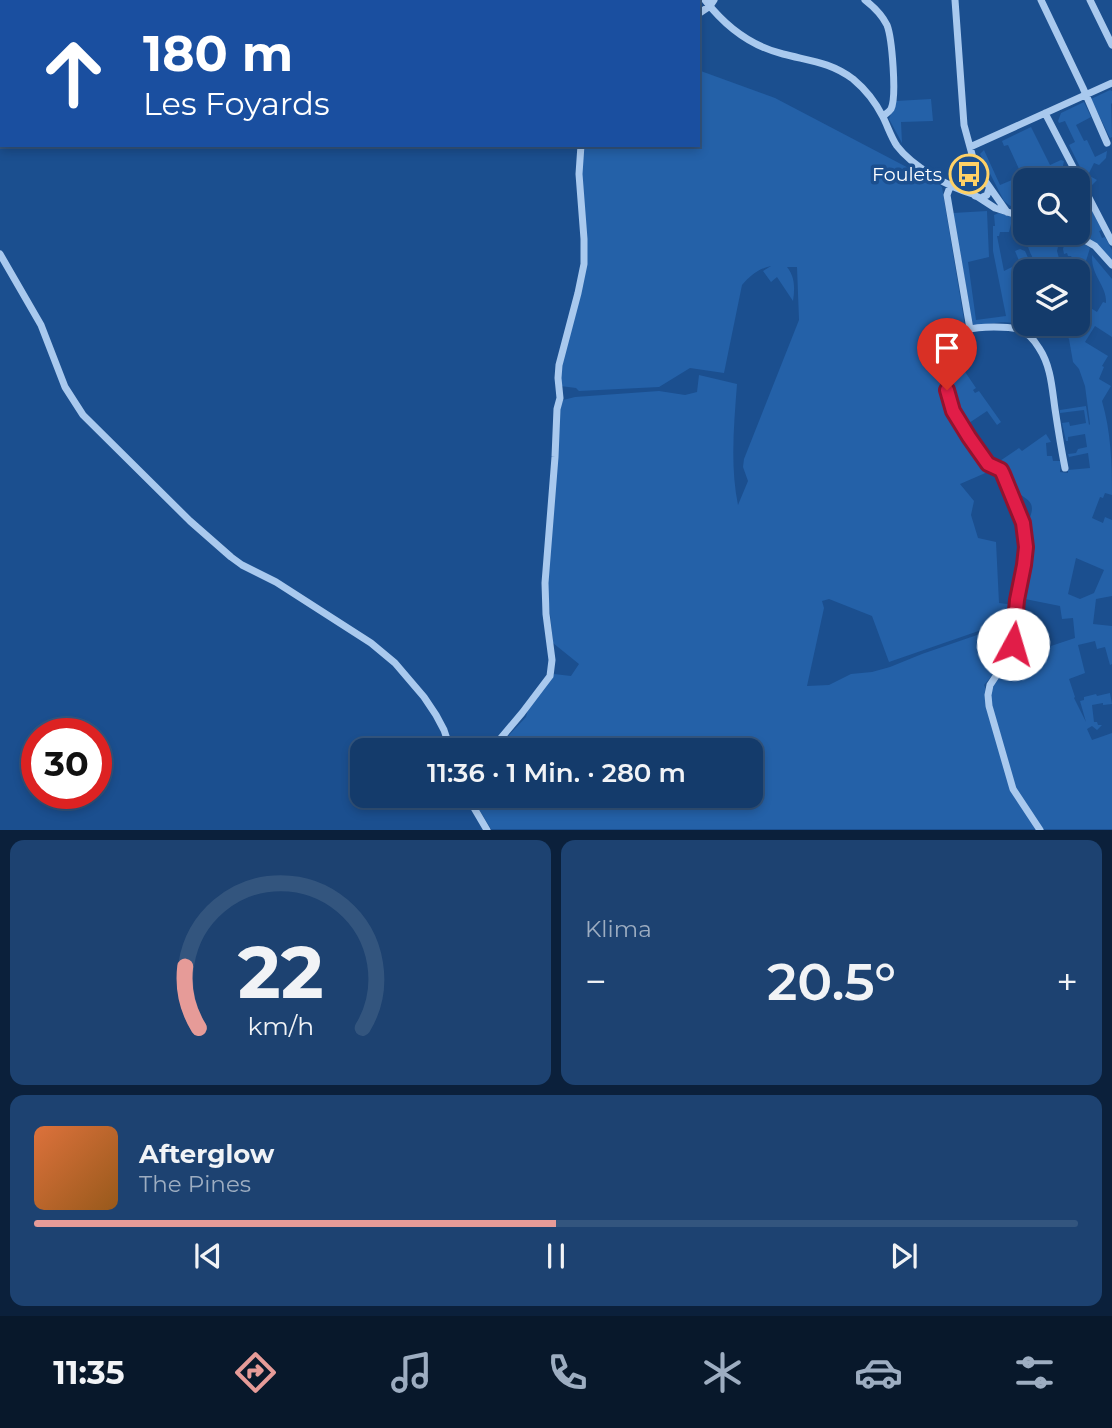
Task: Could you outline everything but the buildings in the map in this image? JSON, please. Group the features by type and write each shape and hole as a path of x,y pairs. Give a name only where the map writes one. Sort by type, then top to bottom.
{"street":[{"path":"865,0 878,12 888,30 894,98 890,110 883,116"},
{"path":"955,0 963,118 979,180"},
{"path":"1041,0 1107,143"},
{"path":"1090,0 1112,45"},
{"path":"710,2 732,29 758,46 823,63 843,72 868,94 904,154 923,169 995,208 1013,214"},
{"path":"970,147 1112,83"},
{"path":"1045,113 1112,242"},
{"path":"501,738 550,676 552,660 545,583 557,409 560,398 559,365 584,264 579,174 581,147"},
{"path":"979,180 986,182 1007,212"},
{"path":"976,196 972,186 979,180"},
{"path":"951,184 947,195 970,329"},
{"path":"976,196 987,195 989,188"},
{"path":"1090,243 1112,265"},
{"path":"0,254 41,325 65,387 83,415 145,478 231,557 276,582 371,643 395,663 424,697 447,738"},
{"path":"1040,830 1013,789 988,695 990,685 1010,653 1015,634 1017,600 1026,547 1023,523 1003,474 988,464 953,411 947,390 946,370 952,344 960,335 970,329 984,327 1018,327 1037,345 1050,373 1065,468"},
{"path":"474,808 487,830"}],"shaded area":[{"path":"700,71 775,98 942,187 965,326 955,332 941,360 944,400 966,443 981,465 990,471 960,484 974,501 971,515 978,538 996,542 999,603 1015,605 1007,618 993,626 889,662 872,616 829,599 822,601 824,608 807,686 829,685 851,674 890,667 1006,625 1011,628 1010,644 999,666 984,685 986,696 990,699 994,682 1009,662 1016,640 1043,633 1048,647 1075,638 1073,618 1062,619 1060,606 1020,598 1024,543 1032,507 1014,489 1005,471 994,465 1019,448 1022,451 1046,434 1051,442 1046,443 1047,456 1052,456 1053,461 1061,461 1060,472 1090,468 1088,453 1069,457 1068,454 1087,447 1085,434 1068,437 1066,441 1062,423 1069,422 1070,426 1086,423 1084,410 1060,413 1060,410 1086,406 1090,424 1085,386 1079,369 1073,362 1067,336 1089,336 1085,342 1108,356 1099,379 1111,386 1102,401 1110,448 1112,495 1105,493 1103,498 1100,497 1092,518 1103,523 1105,517 1112,520 1112,596 1096,599 1093,624 1112,626 1112,664 1110,665 1105,647 1097,649 1095,641 1078,645 1085,673 1069,679 1074,698 1086,722 1080,701 1084,700 1084,697 1110,693 1112,704 1092,705 1094,722 1102,725 1097,730 1092,726 1087,729 1092,740 1112,733 1112,829 491,829 478,808 763,808 763,738 506,738 526,717 528,709 554,674 571,676 579,664 553,643 547,585 560,407 563,400 659,391 685,395 697,392 699,375 737,384 733,460 738,505 748,481 743,467 744,459 799,320 797,267 787,267 794,283 793,301 777,277 771,282 763,271 771,266 755,273 742,285 724,373 690,368 659,387 579,391 576,388 560,386 559,372 583,279 583,147 700,147","holes":["1076,558 1104,570 1094,593 1080,599 1068,594"]},
{"path":"1110,90 1112,137 1110,138 1091,99"},
{"path":"931,99 933,121 901,122 902,143 889,119 896,101"},
{"path":"1084,102 1091,117 1076,125 1095,157 1107,151 1106,158 1099,165 1094,163 1090,171 1090,168 1080,168 1069,145 1075,142 1065,121 1058,121 1061,113"},
{"path":"1031,127 1050,165 1061,160 1064,161 1063,168 1019,168 1008,145 1004,146 1002,141"},
{"path":"984,150 1000,185 1012,180 1013,207 1004,201 980,154"},
{"path":"1090,176 1097,180 1090,187"},
{"path":"1090,206 1102,230 1099,231 1102,238 1105,237 1112,250 1112,260 1090,240"},
{"path":"987,211 989,257 968,262 976,320 1006,316 993,251 993,226 994,215 999,213 1013,217 1009,232 1000,232 997,236 1004,271 1013,266 1013,323 973,326 953,213"},
{"path":"1028,245 1058,245 1059,259 1034,259"},
{"path":"1064,245 1086,245 1090,248 1087,259 1073,259 1067,253 1064,254"},
{"path":"1015,251 1025,251 1029,259 1018,259"},
{"path":"1092,255 1112,279 1112,337 1095,326 1090,334 1090,308 1097,312 1103,302 1106,303 1106,297 1092,263"},
{"path":"953,354 976,388 973,390 975,393 979,391 1001,422 997,425 987,411 969,423 971,425 968,427 961,417 951,393 950,355"}],"place":[{"name":"Foulets","path":"969,174"}],"route":[{"path":"947,390 953,411 969,437 988,464 1001,470 1023,523 1026,547 1013,644"}]}
